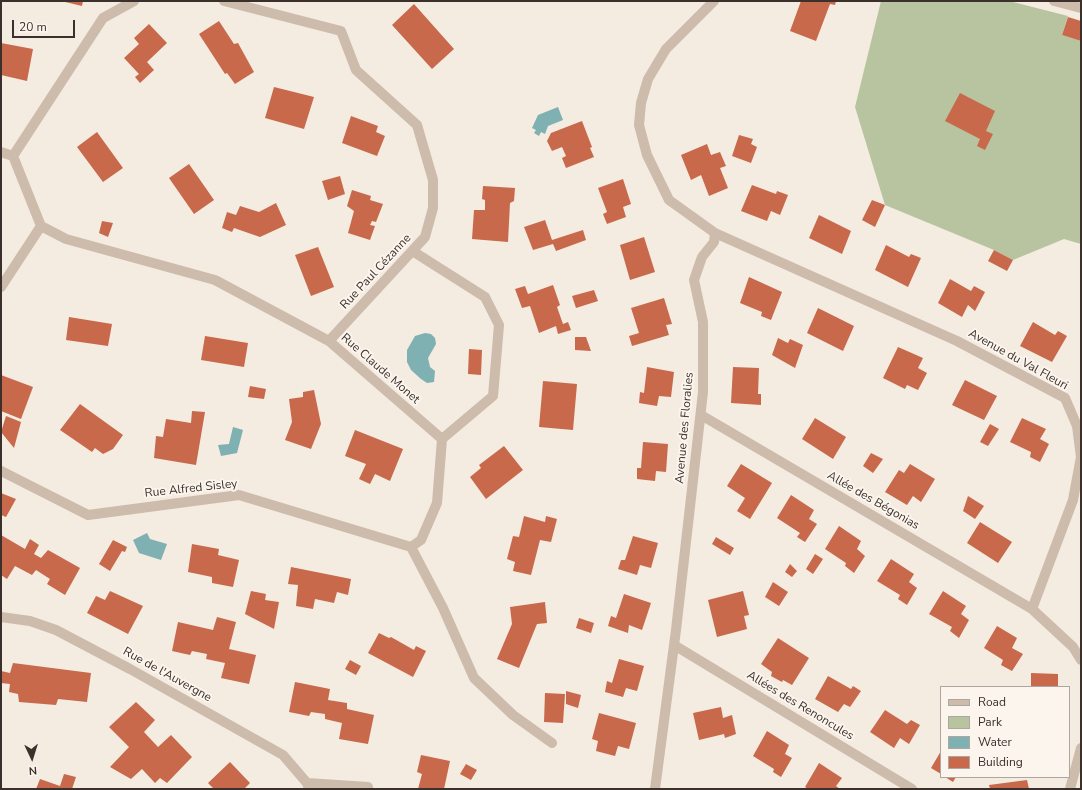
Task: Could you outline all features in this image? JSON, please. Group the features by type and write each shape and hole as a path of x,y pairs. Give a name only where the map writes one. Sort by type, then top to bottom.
{"street":[{"path":"13,156 103,18 134,1"},
{"name":"Rue Paul Cézanne","path":"224,1 341,31 356,70 417,125 433,180 433,208 426,237 414,252 328,341"},
{"path":"714,1 666,49 648,79 641,103 639,125 647,154 669,200 715,233"},
{"path":"1054,1 1081,8"},
{"path":"1,152 13,156 41,226 1,287"},
{"name":"Rue Claude Monet","path":"41,226 66,239 216,280 328,341 442,439"},
{"name":"Avenue des Floralies","path":"655,789 674,645 703,392 703,322 694,280 702,257 714,242 715,233"},
{"name":"Avenue du Val Fleuri","path":"715,233 957,341 1065,398 1077,426 1081,457 1073,500 1032,609"},
{"path":"414,252 485,297 499,325 492,396 442,439 437,503 421,540 411,547 443,608 474,678 512,715 552,743"},
{"name":"Allée des Bégonias","path":"701,414 1032,609"},
{"name":"Rue Alfred Sisley","path":"1,471 88,515 239,495 411,547"},
{"path":"1032,609 1073,647 1081,660"},
{"name":"Rue de l'Auvergne","path":"1,617 30,621 56,630 130,669 283,755 308,786 368,787"},
{"name":"Allées des Renoncules","path":"674,645 912,789"},
{"path":"1070,789 1081,748"}],"green space":[{"path":"881,1 1009,1 1068,16 1062,35 1081,41 1081,244 1064,239 1013,260 994,250 885,205 855,107"}],"water":[{"path":"558,107 563,120 548,126 545,134 541,132 539,136 534,133 536,130 532,128 538,115"},
{"path":"425,333 431,334 435,338 436,344 428,358 430,367 435,371 434,382 427,383 411,370 407,362 407,350 415,336"},
{"path":"233,427 243,430 237,453 221,456 218,445 229,444"},
{"path":"147,533 150,539 167,544 161,560 139,553 133,540"}],"building":[{"path":"61,1 83,1 82,6"},
{"path":"801,1 836,1 835,5 830,4 816,41 790,31"},
{"path":"414,4 454,49 432,69 392,25"},
{"path":"1068,17 1081,21 1081,41 1062,35"},
{"path":"219,21 234,44 238,43 254,72 235,84 227,73 225,74 199,34"},
{"path":"149,24 167,43 147,62 154,70 140,83 135,77 139,74 124,58 139,44 134,38"},
{"path":"1,43 33,49 27,81 1,75"},
{"path":"274,87 314,97 304,129 265,118"},
{"path":"960,93 995,111 986,131 993,134 985,150 977,146 980,139 945,121"},
{"path":"351,116 378,126 376,132 385,136 377,156 342,143"},
{"path":"582,121 592,147 590,148 594,157 566,168 562,158 566,156 562,147 552,151 547,141 551,133"},
{"path":"97,132 123,168 103,182 77,147"},
{"path":"739,135 753,139 751,144 757,147 751,163 732,156"},
{"path":"707,144 711,155 720,152 726,166 720,168 728,188 709,196 701,175 691,180 681,155"},
{"path":"189,164 214,200 194,214 169,178"},
{"path":"340,176 345,194 328,200 322,181"},
{"path":"623,179 631,204 623,207 626,217 607,224 603,214 607,212 598,188"},
{"path":"752,185 776,194 777,191 788,195 780,215 771,211 767,221 741,211"},
{"path":"483,186 515,188 514,201 510,203 508,242 472,239 474,210 485,210 485,200 482,199"},
{"path":"352,190 371,196 370,200 383,204 376,222 372,221 370,225 375,226 370,240 348,233 354,211 347,206"},
{"path":"872,200 885,205 875,227 862,220"},
{"path":"276,203 286,225 260,237 234,228 232,232 222,228 227,212 236,215 240,206 259,212"},
{"path":"819,215 851,231 842,254 809,238"},
{"path":"545,220 552,240 583,230 586,240 556,251 553,244 533,250 524,227"},
{"path":"102,221 113,223 108,237 99,233"},
{"path":"644,237 655,272 630,280 620,245"},
{"path":"886,245 909,257 911,254 921,258 908,287 875,270"},
{"path":"318,247 334,287 311,296 295,255"},
{"path":"994,250 1013,260 1007,271 988,261"},
{"path":"749,277 782,292 771,320 761,316 762,312 740,303"},
{"path":"950,279 971,291 974,286 985,292 975,311 968,305 962,317 938,303"},
{"path":"553,285 560,305 557,307 563,324 568,322 571,330 558,334 556,326 539,333 530,306 522,308 515,289 525,286 528,294"},
{"path":"594,290 598,301 576,308 572,296"},
{"path":"664,298 672,324 666,325 669,335 632,346 629,336 639,333 631,308"},
{"path":"818,308 854,326 843,351 807,333"},
{"path":"69,317 112,324 108,346 66,340"},
{"path":"1033,322 1055,335 1058,331 1067,336 1052,362 1020,346"},
{"path":"205,336 248,343 244,367 201,360"},
{"path":"575,337 586,337 591,351 575,350"},
{"path":"778,338 788,343 790,339 803,345 795,368 772,355"},
{"path":"898,347 923,358 918,368 927,373 918,390 907,385 905,389 883,378"},
{"path":"469,349 482,350 481,375 468,374"},
{"path":"647,367 674,372 671,397 659,396 657,406 639,403 640,392 644,393"},
{"path":"733,367 759,368 758,394 761,394 761,405 731,403"},
{"path":"1,375 33,387 21,419 1,411"},
{"path":"965,380 997,396 984,420 952,405"},
{"path":"543,381 577,384 573,430 539,427"},
{"path":"250,386 266,389 264,399 248,397"},
{"path":"314,390 321,424 311,449 285,440 292,422 289,399 303,397 303,392"},
{"path":"80,404 123,435 113,449 103,454 95,448 92,452 60,430"},
{"path":"192,411 205,412 196,465 154,458 156,436 163,437 166,419 191,423"},
{"path":"6,416 21,422 14,448 1,432"},
{"path":"815,418 846,437 833,459 802,439"},
{"path":"1022,418 1046,429 1040,439 1049,444 1040,462 1030,457 1031,452 1010,442"},
{"path":"990,424 999,429 988,446 980,442"},
{"path":"355,430 403,449 390,481 375,474 370,484 359,479 366,464 345,456"},
{"path":"643,442 668,444 666,472 656,471 655,481 637,479 637,468 641,468"},
{"path":"504,446 523,470 486,499 470,477 481,468 479,465"},
{"path":"871,453 883,459 873,473 863,466"},
{"path":"741,464 772,483 750,519 737,511 745,498 727,486"},
{"path":"910,464 935,479 921,502 913,496 907,505 885,492 899,470 904,473"},
{"path":"1,493 16,499 6,517 1,515"},
{"path":"791,495 814,510 809,519 817,524 805,542 797,537 800,533 777,518"},
{"path":"968,496 984,506 975,519 963,511"},
{"path":"524,516 545,522 546,516 557,519 551,542 540,540 531,575 513,571 515,562 507,559 513,536 519,537"},
{"path":"980,522 1012,542 998,563 967,543"},
{"path":"839,526 861,541 857,549 865,556 854,573 845,566 846,563 825,549"},
{"path":"1,535 25,549 30,539 39,545 34,554 41,558 48,550 80,568 65,595 47,584 50,579 36,570 32,575 15,566 7,579 1,575"},
{"path":"633,536 658,543 651,568 640,565 637,575 618,569 621,560 625,560"},
{"path":"716,537 734,548 730,555 712,544"},
{"path":"113,540 127,547 125,552 122,551 110,571 99,564"},
{"path":"192,544 219,549 218,555 239,560 233,587 212,583 212,577 188,572"},
{"path":"815,554 823,559 813,574 806,569"},
{"path":"891,559 914,574 909,582 917,588 907,605 898,599 900,595 877,581"},
{"path":"790,564 797,571 792,577 785,572"},
{"path":"291,567 351,579 348,595 337,592 334,603 315,599 313,609 296,606 298,585 288,584"},
{"path":"773,582 788,592 779,606 765,597"},
{"path":"110,591 143,606 128,634 87,613 96,596 105,600"},
{"path":"251,591 266,594 265,600 279,602 274,629 245,614"},
{"path":"743,591 749,615 744,616 747,629 717,637 708,600"},
{"path":"943,591 966,606 961,614 969,620 959,638 950,631 952,627 929,614"},
{"path":"624,594 651,603 642,630 629,625 628,633 608,626 611,616 616,618"},
{"path":"545,602 547,623 537,624 519,668 497,659 512,624 510,607"},
{"path":"217,617 236,622 229,649 256,655 249,684 221,678 225,663 206,659 207,654 192,651 190,655 172,651 178,622 213,630"},
{"path":"579,618 594,623 591,633 576,628"},
{"path":"997,626 1017,638 1012,648 1023,654 1012,671 1001,665 1003,660 984,648"},
{"path":"379,633 389,638 391,637 414,650 416,646 426,651 413,677 368,653"},
{"path":"778,638 809,658 792,685 771,676 772,672 761,664"},
{"path":"619,659 644,666 637,691 626,688 623,697 605,692 607,681 612,683"},
{"path":"350,660 361,666 356,675 345,669"},
{"path":"13,663 91,673 87,702 58,699 56,705 19,702 18,694 9,692 10,684 1,683 1,671 10,673"},
{"path":"1031,673 1058,674 1058,686 1031,686"},
{"path":"828,676 851,689 853,686 861,691 850,707 844,704 838,712 815,699"},
{"path":"295,682 330,689 328,700 347,703 347,709 374,715 368,744 339,739 342,723 325,719 325,714 311,712 309,716 289,712"},
{"path":"566,691 581,695 578,708 566,704"},
{"path":"545,693 565,694 563,723 544,722"},
{"path":"136,702 155,720 144,732 158,747 171,735 192,757 167,783 160,778 155,783 142,769 131,779 110,767 129,747 109,727"},
{"path":"721,707 723,718 732,715 736,734 725,738 724,734 699,740 693,713"},
{"path":"885,710 907,724 911,720 920,725 909,744 900,738 894,748 870,732"},
{"path":"599,713 636,723 629,749 618,746 615,756 596,751 598,741 592,739"},
{"path":"767,731 789,745 785,754 792,758 781,777 773,772 774,769 753,756"},
{"path":"940,753 940,773 931,768"},
{"path":"421,755 450,761 444,789 418,789 422,774 417,772"},
{"path":"230,762 250,783 244,789 214,789 208,783"},
{"path":"819,763 842,778 836,786 840,789 808,789 805,787"},
{"path":"466,764 477,770 471,780 460,774"},
{"path":"64,774 76,777 72,789 36,789 40,779 60,786"},
{"path":"947,778 955,778 953,782"},
{"path":"1027,780 1029,789 990,789 989,785"}]}
